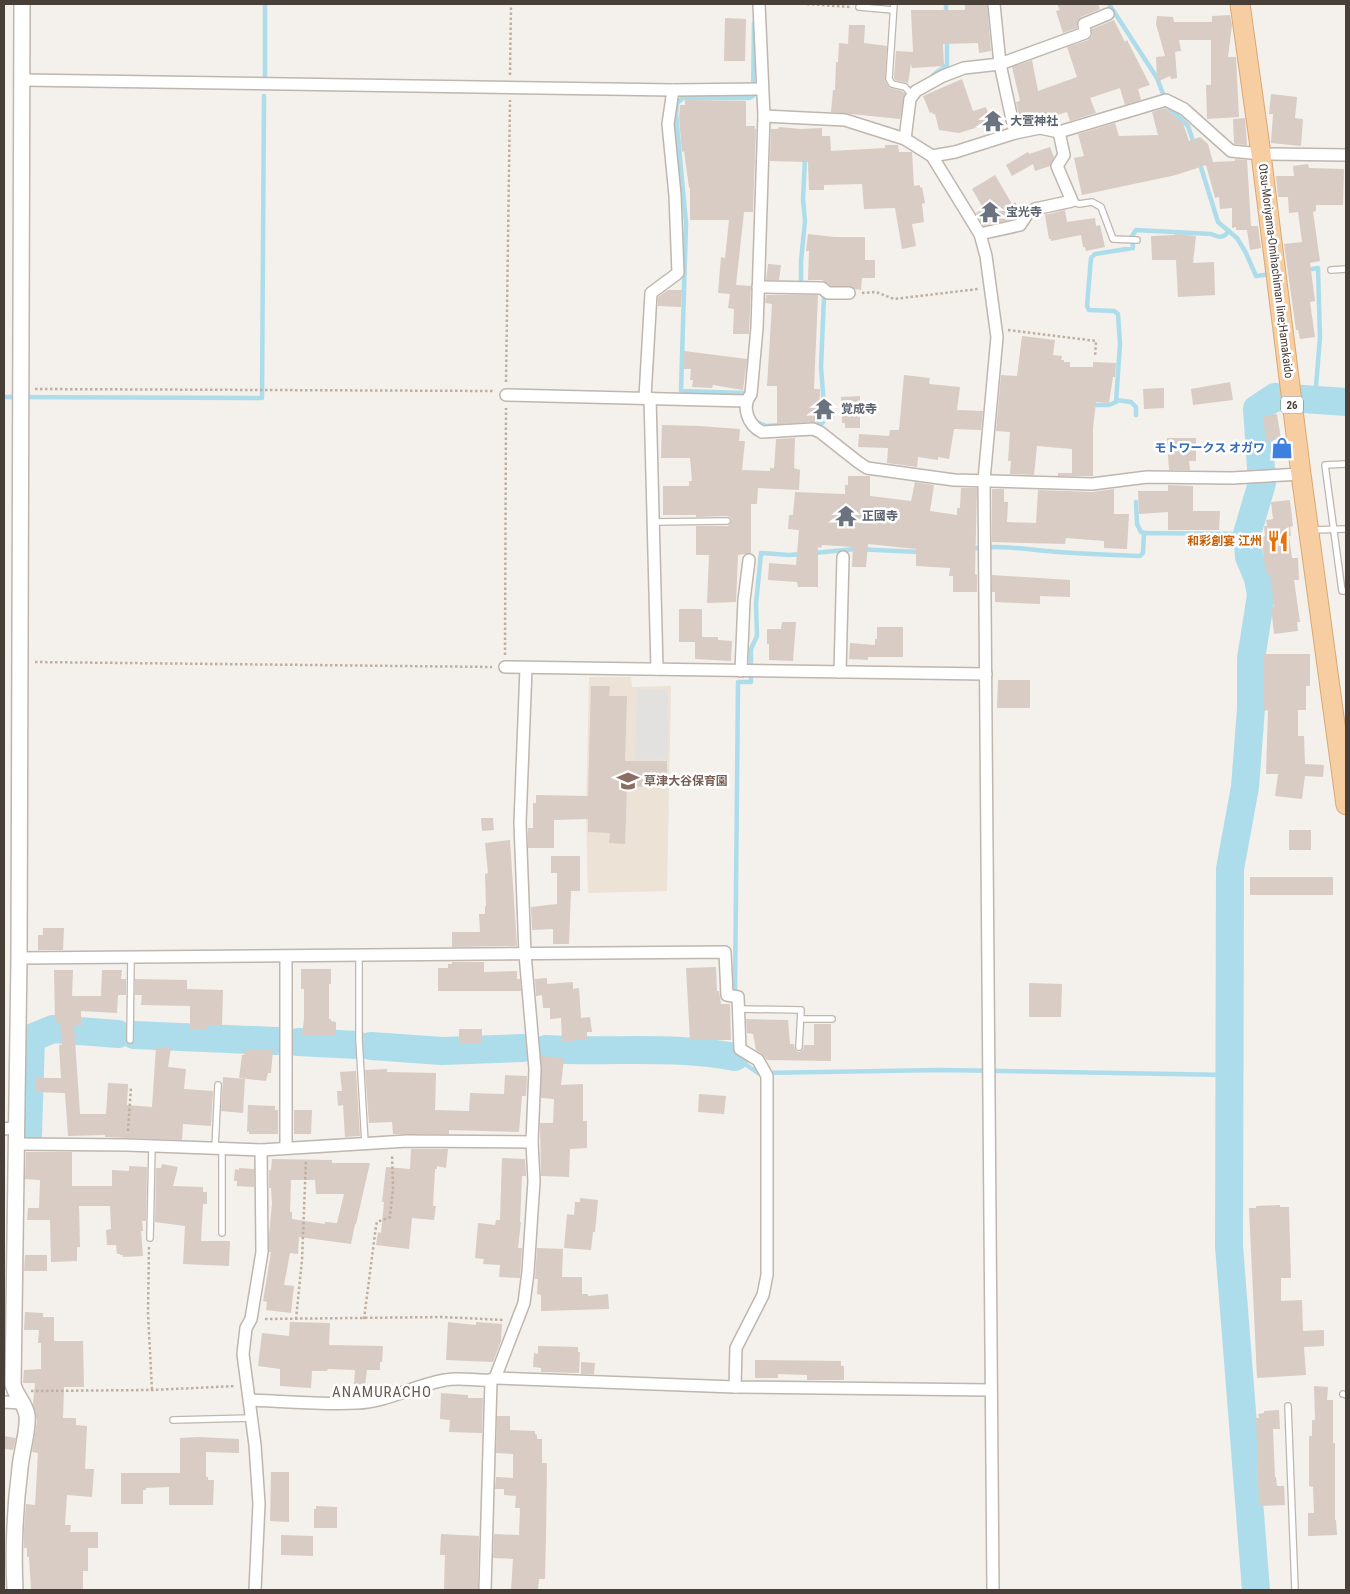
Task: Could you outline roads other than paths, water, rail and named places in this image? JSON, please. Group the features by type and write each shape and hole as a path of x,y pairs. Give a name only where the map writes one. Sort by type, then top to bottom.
{"main road":[{"name":"Otsu-Moriyama-Omihachiman line;Hamakaido","path":"1240,4 1261,154 1301,474 1346,797"}],"street":[{"path":"15,1590 13,1559 20,1467 27,1415 13,1384 17,1144 11,1128 19,958 22,4"},
{"path":"759,4 761,89 764,116 757,328 751,394 746,401 747,416 756,429 762,432 813,429 820,432 867,468 954,480 1092,484 1147,477 1232,478 1301,474"},
{"path":"994,4 1000,64 1015,133"},
{"path":"905,139 910,99 916,90 964,68 1000,64 1085,33 1084,24 1108,14"},
{"path":"23,80 673,90 761,89"},
{"path":"657,669 647,398 651,293 678,273 675,195 668,124 673,90"},
{"path":"932,156 955,152 1015,133 1040,128 1059,132 1166,100 1184,109 1231,151 1261,154 1346,155"},
{"path":"764,116 845,120 905,139 932,156 980,234 992,287 997,346 984,480 993,1590"},
{"path":"980,234 1020,225 1028,213 1035,209 1072,201 1058,166 1064,155 1059,132"},
{"path":"758,287 822,288 828,293 850,293"},
{"path":"506,393 746,401"},
{"path":"840,672 843,557"},
{"path":"740,671 744,600 749,560"},
{"path":"505,667 986,674"},
{"path":"485,1590 493,1379 524,1303 534,1181 532,1142 535,1069 525,954 520,823 526,668"},
{"path":"19,958 725,952 727,995 738,997 740,1049 758,1060 767,1076 767,1275 763,1295 736,1348 735,1387"},
{"path":"286,957 286,1148"},
{"path":"17,1144 127,1145 261,1150 392,1142 532,1142"},
{"path":"255,1590 259,1504 252,1418 243,1354 246,1328 251,1319 262,1252 261,1150"},
{"path":"250,1400 358,1403 383,1399 445,1380 462,1378 735,1387 990,1390"},
{"path":"4,1402 18,1397"}],"lane":[{"path":"859,7 893,7 889,80 892,84 905,86 912,95"},
{"path":"1072,201 1079,204 1092,202 1101,207 1113,239 1137,240"},
{"path":"1331,270 1346,269"},
{"path":"1346,464 1325,465 1342,591 1346,591"},
{"path":"653,522 727,521"},
{"path":"1309,530 1346,529"},
{"path":"359,956 359,1039 365,1144"},
{"path":"130,1040 131,958"},
{"path":"739,1010 801,1010 800,1047"},
{"path":"801,1019 832,1019"},
{"path":"218,1085 222,1233"},
{"path":"150,1238 152,1146"},
{"path":"1288,1406 1295,1590"},
{"path":"173,1420 252,1418"}],"waterway":[{"path":"265,4 265,77"},
{"path":"946,4 946,15"},
{"path":"1109,4 1157,78 1168,107 1188,126 1194,144"},
{"path":"748,396 744,393 681,391 686,223 676,114 677,103 683,98 749,98 753,96 754,23"},
{"path":"933,75 947,65 947,40"},
{"path":"4,397 262,398 264,96"},
{"path":"801,287 801,261 805,221 803,199 805,158"},
{"path":"1199,161 1218,222 1237,238 1256,276 1272,274"},
{"path":"1090,405 1109,405 1116,402 1120,344 1118,314 1114,311 1089,310 1087,306 1091,258 1095,254 1133,248 1132,236 1136,230 1211,234 1220,237 1228,232"},
{"path":"1307,270 1318,268 1320,337 1315,399"},
{"path":"811,425 821,424 825,420 821,367 824,297 822,293"},
{"path":"1256,1590 1229,1246 1230,869 1245,787 1251,709 1251,659 1261,595 1258,578 1249,557 1247,534 1262,483 1257,409 1275,397 1346,402"},
{"path":"1116,400 1131,402 1136,407 1136,415"},
{"path":"757,422 766,426 783,425"},
{"path":"1136,502 1137,524 1141,532 1144,533"},
{"path":"970,549 1003,547 1069,553 1140,556 1143,553 1144,533 1247,534"},
{"path":"814,553 855,549 920,552"},
{"path":"735,995 738,682 751,682 751,649 757,636 756,604 761,553 801,554"},
{"path":"28,1134 31,1038 53,1029 118,1034"},
{"path":"134,1035 276,1041"},
{"path":"298,1042 357,1045"},
{"path":"371,1046 442,1051 523,1048"},
{"path":"735,1046 735,1057 758,1073 941,1070 1230,1075"},
{"path":"546,1049 688,1051 735,1057"}],"place":[{"name":"大萱神社","path":"993,121"},
{"name":"宝光寺","path":"990,212"},
{"name":"覚成寺","path":"824,409"},
{"name":"モトワークス オガワ","path":"1282,448"},
{"name":"正國寺","path":"846,516"},
{"name":"和彩創宴 江州","path":"1278,541"},
{"name":"草津大谷保育園","path":"628,781"}],"district":[{"name":"ANAMURACHO","path":"382,1392"}]}
